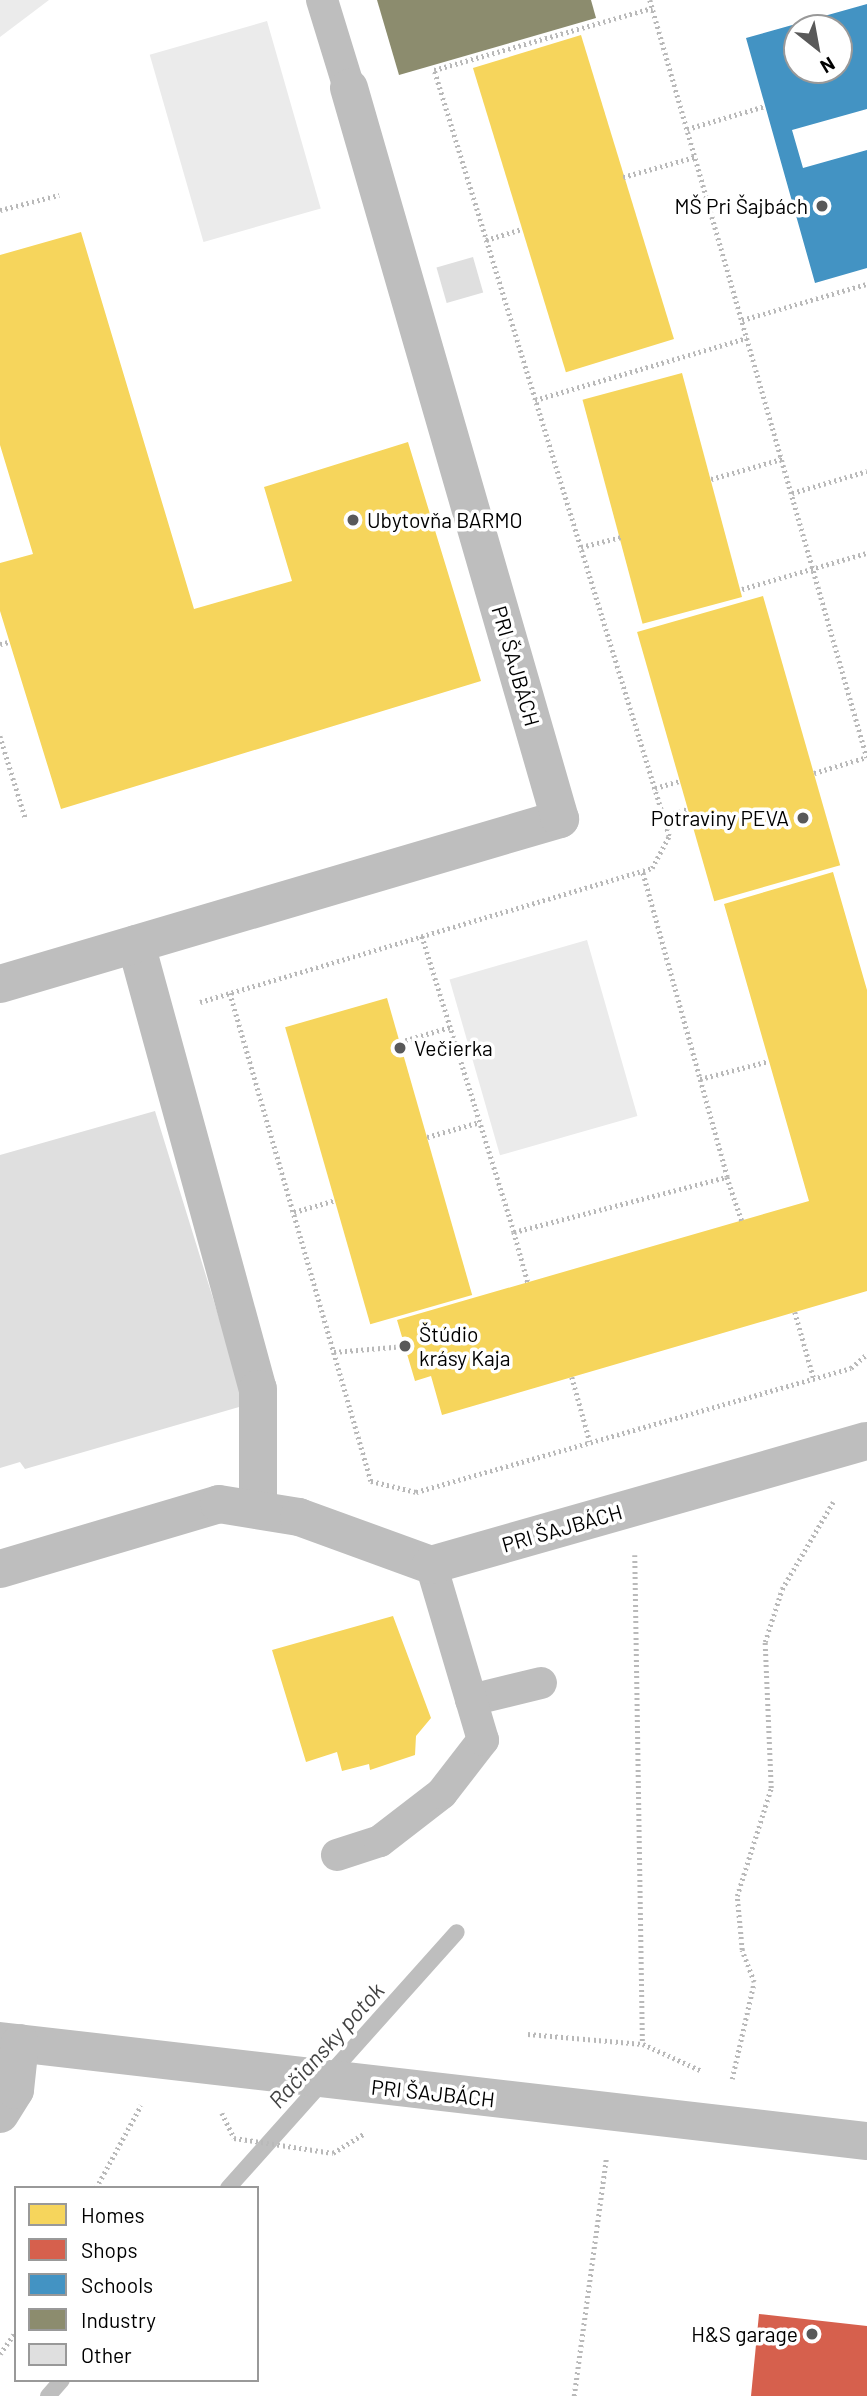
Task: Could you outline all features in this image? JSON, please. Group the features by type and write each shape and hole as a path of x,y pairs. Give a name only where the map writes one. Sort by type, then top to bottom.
{"street":[{"name":"PRI ŠAJBÁCH","path":"0,984 560,819 349,88"},
{"path":"136,944 258,1389 258,1510"},
{"name":"PRI ŠAJBÁCH","path":"431,1565 866,1442"},
{"path":"0,1569 219,1504 299,1517 431,1565"},
{"name":"PRI ŠAJBÁCH","path":"10,2042 432,2094 621,2112 867,2141"},
{"path":"0,2114 15,2090 10,2042"}],"lane":[{"path":"322,0 349,88"},
{"path":"337,1855 380,1840 442,1793 483,1740 431,1565"},
{"path":"471,1700 541,1683"}],"path":[{"path":"650,0 867,757 814,773"},
{"path":"687,129 765,106"},
{"path":"623,177 695,158"},
{"path":"0,210 59,195"},
{"path":"486,240 521,229"},
{"path":"742,320 867,284"},
{"path":"535,400 747,338"},
{"path":"711,479 782,459"},
{"path":"792,493 867,471"},
{"path":"581,547 621,537"},
{"path":"742,589 867,553"},
{"path":"0,645 9,642"},
{"path":"0,736 25,817"},
{"path":"655,788 680,781"},
{"path":"663,816 687,809"},
{"path":"642,871 727,1177 742,1221"},
{"path":"422,936 528,1283"},
{"path":"230,993 372,1481 416,1492 851,1368 867,1354"},
{"path":"400,1042 450,1027"},
{"path":"700,1079 769,1061"},
{"path":"427,1137 480,1122"},
{"path":"514,1233 727,1177"},
{"path":"293,1212 336,1200"},
{"path":"795,1312 814,1378"},
{"path":"334,1352 405,1346"},
{"path":"572,1377 590,1442"},
{"path":"731,2084 754,1982 742,1950 737,1896 771,1788 765,1642 782,1589 866,1442"},
{"path":"631,1509 643,2044"},
{"path":"97,2186 148,2092"},
{"path":"219,2109 234,2138 333,2153 379,2124"},
{"path":"574,2396 608,2142 621,2112"},
{"path":"0,2354 14,2334"}],"shaded area":[{"path":"0,0 49,0 0,37"},
{"path":"267,21 321,208 203,242 150,55"},
{"path":"587,940 637,1116 500,1155 450,979"}],"building: Homes":[{"path":"581,35 674,339 566,372 473,68"},
{"name":"Ubytovňa BARMO","path":"81,232 194,609 292,581 264,487 408,442 481,681 61,809 0,611 0,563 33,554 0,445 0,255"},
{"path":"682,373 742,597 643,624 583,400"},
{"path":"763,596 840,865 714,901 637,632"},
{"path":"833,872 867,990 867,1291 442,1415 431,1376 415,1381 397,1320 809,1201 724,904"},
{"path":"387,998 472,1295 370,1324 285,1027"},
{"path":"393,1616 431,1718 416,1736 415,1755 370,1770 369,1764 342,1771 337,1752 306,1762 272,1650"}],"building: Shops":[{"path":"759,2314 867,2326 867,2396 751,2396"}],"building: Schools":[{"path":"867,4 867,109 792,130 803,168 867,150 867,268 815,283 746,38 783,28 783,84 853,84 853,14 831,14"}],"building: Industry":[{"path":"377,0 591,0 596,18 399,75"}],"building: Other":[{"path":"473,257 483,293 447,303 436,267"},
{"path":"155,1111 246,1405 25,1469 20,1462 0,1468 0,1155"}],"waterway":[{"name":"Račiansky potok","path":"230,2186 457,1932"},
{"name":"Račiansky potok","path":"48,2396 60,2382"}],"place":[{"name":"MŠ Pri Šajbách","path":"822,206"},
{"name":"Ubytovňa BARMO","path":"353,520"},
{"name":"Potraviny PEVA","path":"803,818"},
{"name":"Večierka","path":"400,1048"},
{"name":"Štúdio krásy Kaja","path":"405,1346"},
{"name":"H&S garage","path":"812,2334"}]}
